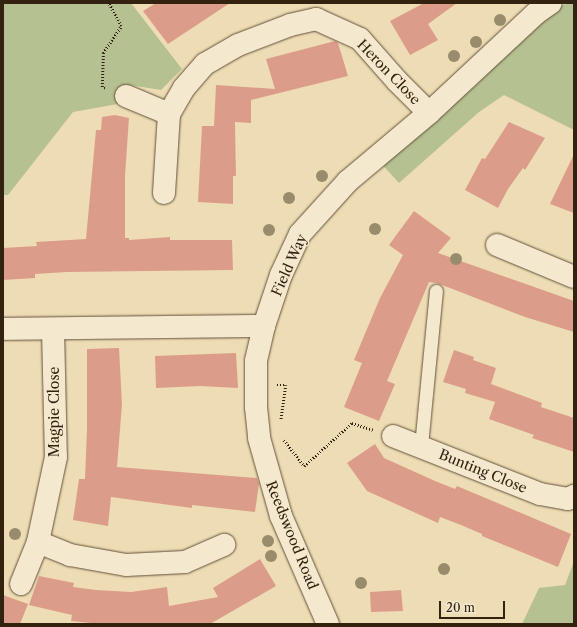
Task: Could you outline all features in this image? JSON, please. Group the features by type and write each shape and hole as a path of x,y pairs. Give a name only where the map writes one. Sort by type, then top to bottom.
{"street":[{"name":"Field Way","path":"264,326 281,275 300,234 348,181 429,113 537,7"},
{"name":"Heron Close","path":"164,193 169,114 184,88 205,64 238,45 290,25 316,20 360,39 397,81 429,113"},
{"path":"126,96 169,114"},
{"path":"497,245 574,277"},
{"path":"3,329 53,330 264,326"},
{"name":"Reedswood Road","path":"264,326 256,361 258,438 281,516 328,624"},
{"name":"Magpie Close","path":"21,584 38,542 56,458 53,330"},
{"name":"Bunting Close","path":"393,436 540,494 568,499 574,496"},
{"path":"38,542 70,555 126,564 188,570 224,545"}],"lane":[{"path":"421,446 436,291"}],"path":[{"path":"109,3 121,26 103,53 102,87 126,96"},
{"path":"256,384 286,385 280,427"},
{"path":"279,434 304,466 352,423 393,436"}],"green space":[{"path":"3,3 131,3 182,69 161,90 130,85 126,96 118,104 73,112 8,195 3,195"},
{"path":"568,3 574,3 574,130 504,95 479,112 399,183 379,161 548,12"},
{"path":"574,561 574,624 522,624 539,588 565,585"}],"building":[{"path":"156,3 230,3 168,44 143,11"},
{"path":"424,3 457,3 428,24 438,40 410,55 390,21"},
{"path":"335,41 338,43 348,76 251,100 251,123 235,122 236,176 233,176 233,204 198,202 202,126 214,126 216,85 275,89 266,59"},
{"path":"115,115 129,118 125,176 125,238 129,238 129,240 170,237 170,240 232,240 233,270 67,272 35,274 35,278 3,280 3,248 37,246 36,242 86,239 96,130 101,130 102,117"},
{"path":"509,122 545,138 525,170 523,168 508,189 498,208 465,190 482,158 485,159"},
{"path":"574,154 574,213 550,204"},
{"path":"414,211 451,238 438,253 574,301 574,332 525,317 437,283 429,282 387,381 395,384 379,421 344,407 362,363 354,360 380,298 403,255 389,245"},
{"path":"119,348 122,404 117,467 257,478 259,484 255,512 192,505 192,508 111,497 108,526 73,520 79,479 85,479 87,429 87,349"},
{"path":"454,350 474,357 473,360 496,368 491,384 542,403 541,407 574,418 574,452 532,438 534,435 489,419 495,402 465,393 466,389 443,382"},
{"path":"236,353 238,388 200,386 156,388 155,356"},
{"path":"375,444 384,458 435,481 455,489 457,486 571,534 558,567 440,517 438,523 367,491 347,463"},
{"path":"260,559 276,586 210,624 101,624 71,621 72,615 29,605 39,576 74,583 73,587 96,590 131,592 167,587 169,606 218,597 213,588"},
{"path":"401,590 403,611 371,612 370,592"},
{"path":"3,595 28,604 20,624 3,624"}]}
